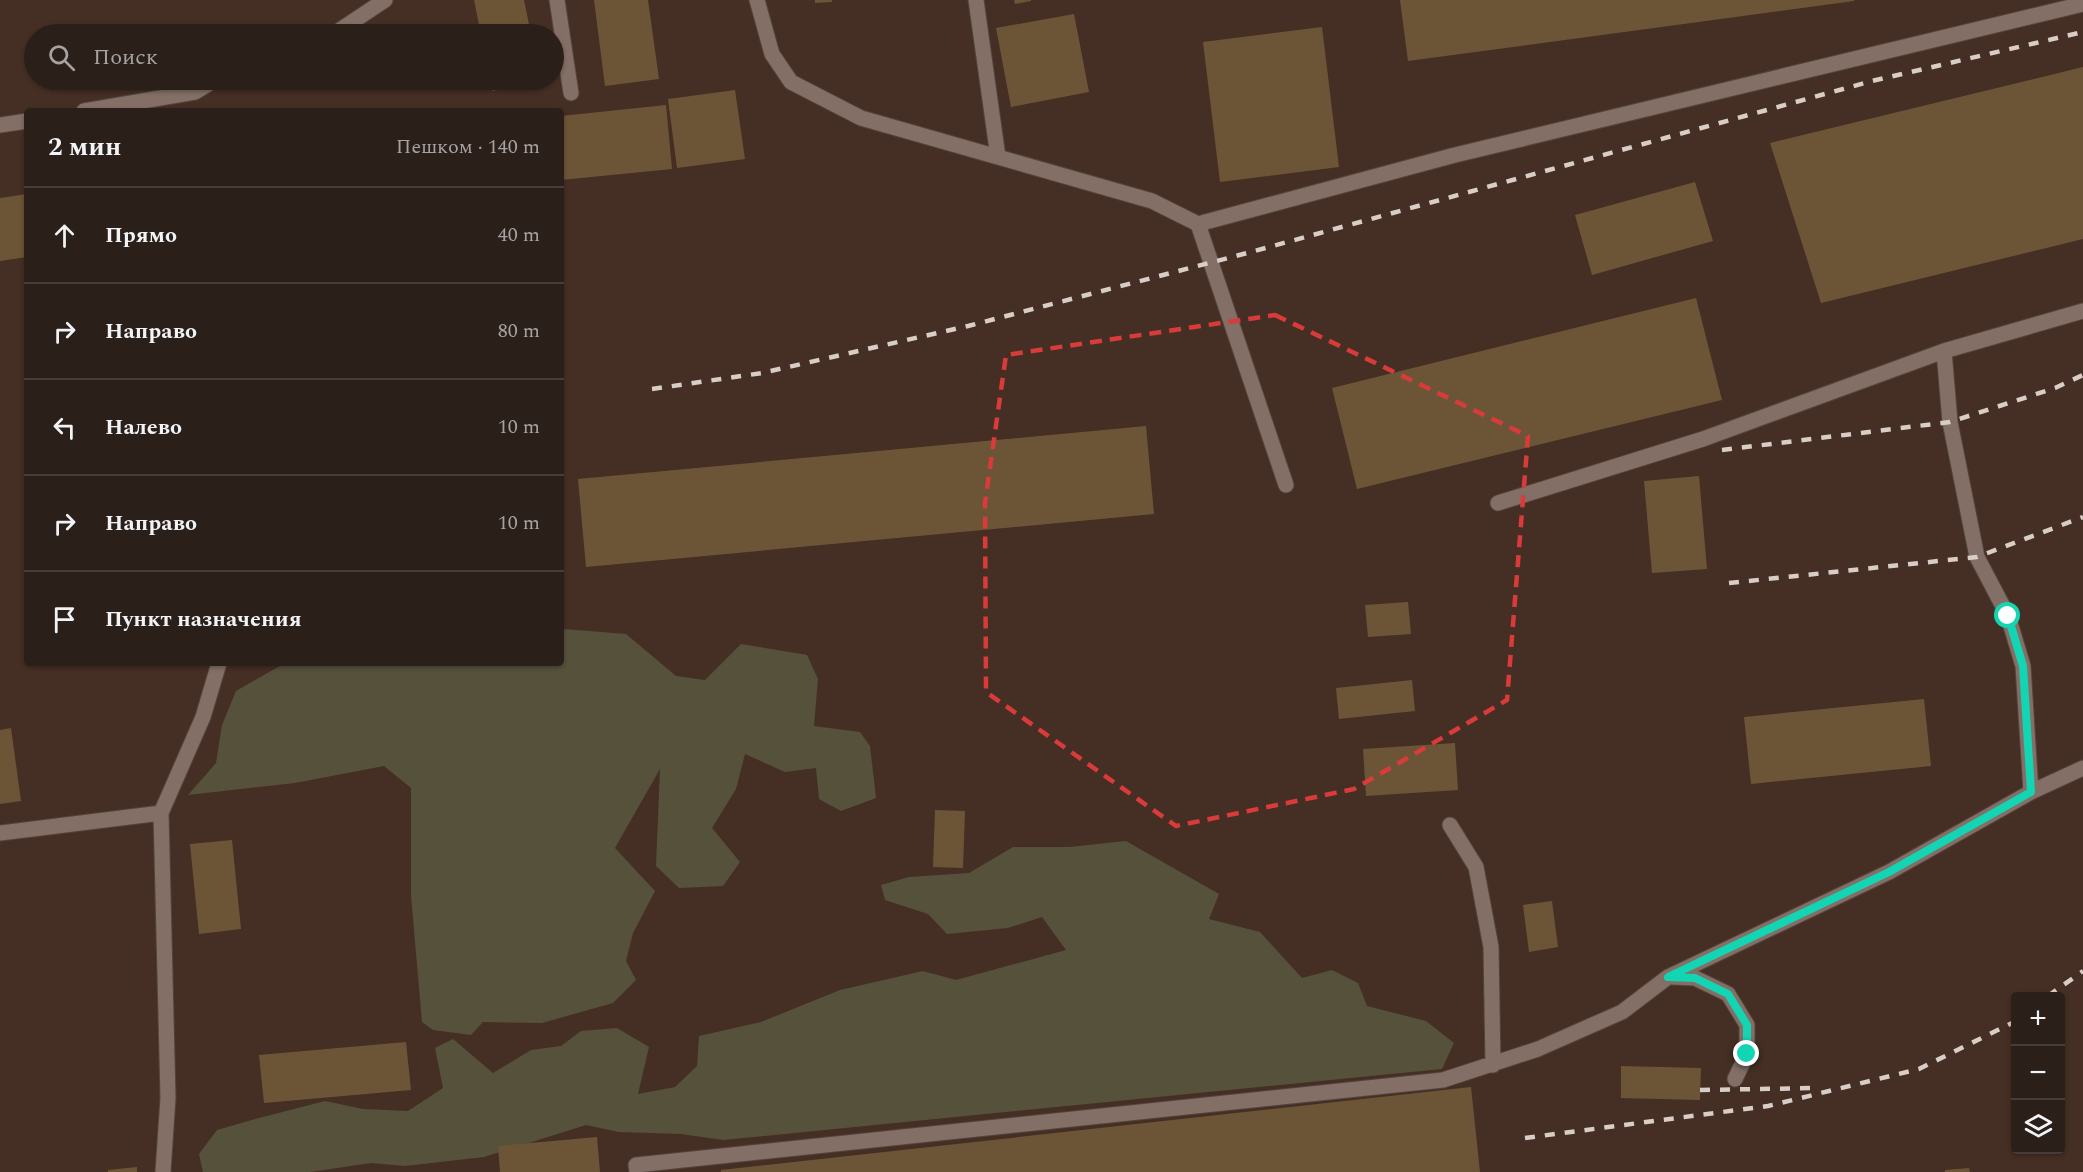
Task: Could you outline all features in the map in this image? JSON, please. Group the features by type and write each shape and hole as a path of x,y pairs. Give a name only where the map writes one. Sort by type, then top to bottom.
{"lane":[{"path":"349,24 385,0"},
{"path":"557,0 561,24"},
{"path":"758,0 772,54 791,82 861,118 1152,201 1198,224 1455,155 2083,3"},
{"path":"976,0 998,157"},
{"path":"564,46 571,93"},
{"path":"102,108 198,90"},
{"path":"0,125 24,121"},
{"path":"1198,224 1286,485"},
{"path":"1498,503 1703,438 1944,351 2083,311"},
{"path":"1944,351 1950,422 1977,557 2008,616 2023,666 2031,792"},
{"path":"163,1172 168,1098 161,813 203,717 218,666"},
{"path":"637,1172 636,1165 1443,1080 1493,1065 1622,1012 1668,977 1889,872 2031,792 2083,768"},
{"path":"0,832 161,813"},
{"path":"1449,825 1476,867 1491,947 1493,1065"},
{"path":"1668,977 1695,978 1728,994 1747,1025 1747,1054 1735,1078"}],"highlighted area":[{"path":"1275,315 1528,436 1507,700 1354,789 1176,826 986,692 985,503 1006,355"}],"shaded area":[{"path":"0,0 2083,0 2083,1172 0,1172"},
{"path":"564,629 626,634 676,676 705,680 741,644 807,655 818,679 814,726 860,732 870,746 876,798 841,811 819,799 816,768 785,772 745,754 736,789 712,828 740,862 723,886 679,888 656,866 660,769 615,848 655,891 633,933 626,961 636,980 613,1003 542,1023 483,1022 471,1035 433,1030 422,1022 411,896 411,788 384,766 295,783 188,795 216,763 222,725 236,691 280,666 564,666"},
{"path":"1126,841 1219,894 1209,919 1260,932 1302,978 1332,970 1358,983 1367,1006 1426,1021 1454,1043 1442,1069 723,1140 681,1134 619,1132 586,1125 484,1157 405,1166 371,1163 310,1172 203,1172 199,1154 217,1130 325,1101 363,1109 408,1111 443,1088 435,1048 453,1039 493,1073 531,1050 561,1046 581,1031 617,1028 649,1047 638,1094 675,1087 697,1066 699,1036 761,1022 840,990 923,971 956,980 1066,950 1042,917 1008,928 947,934 928,914 885,900 881,885 909,877 969,873 1013,847 1069,847"}],"building":[{"path":"474,0 524,0 529,24 479,24"},
{"path":"594,0 648,0 659,79 605,86"},
{"path":"815,0 832,0 832,2 815,3"},
{"path":"1014,0 1031,0 1031,1 1015,4"},
{"path":"1400,0 1854,0 1854,1 1408,61"},
{"path":"1074,14 1089,92 1011,107 996,28"},
{"path":"1322,27 1339,167 1220,182 1203,42"},
{"path":"2083,67 2083,239 1821,303 1770,143"},
{"path":"735,90 745,159 677,168 668,99"},
{"path":"666,105 672,169 564,180 564,116"},
{"path":"1695,182 1713,241 1592,275 1575,215"},
{"path":"24,194 24,257 0,261 0,198"},
{"path":"1696,298 1722,400 1357,489 1332,388"},
{"path":"1146,426 1154,514 586,567 578,479"},
{"path":"1699,476 1707,569 1652,573 1644,481"},
{"path":"1408,602 1411,634 1368,637 1365,605"},
{"path":"1412,680 1415,711 1339,719 1336,688"},
{"path":"1924,699 1931,766 1751,784 1744,717"},
{"path":"11,728 21,801 0,804 0,730"},
{"path":"1455,743 1458,790 1366,796 1363,749"},
{"path":"935,810 965,811 963,868 933,867"},
{"path":"232,840 241,929 199,934 190,844"},
{"path":"1552,901 1558,947 1529,952 1523,905"},
{"path":"406,1042 411,1090 264,1103 259,1055"},
{"path":"1621,1066 1701,1068 1700,1100 1621,1098"},
{"path":"1471,1087 1480,1172 721,1172 721,1170"},
{"path":"597,1137 600,1172 500,1172 498,1146"},
{"path":"137,1167 137,1172 108,1172 108,1170"},
{"path":"1969,1168 1970,1172 1945,1172 1945,1170"}],"railway":[{"path":"652,389 762,373 968,326 1251,252 1872,81 2083,32"},
{"path":"1722,450 1950,422 2055,388 2083,375"},
{"path":"1729,583 1977,557 2083,517"},
{"path":"2054,992 2083,971"},
{"path":"1525,1138 1768,1106 1919,1069 2011,1023"},
{"path":"1700,1090 1817,1088"}],"route":[{"path":"1747,1054 1747,1025 1728,994 1695,978 1668,977 1889,872 2031,792 2023,666 2008,616"}]}
